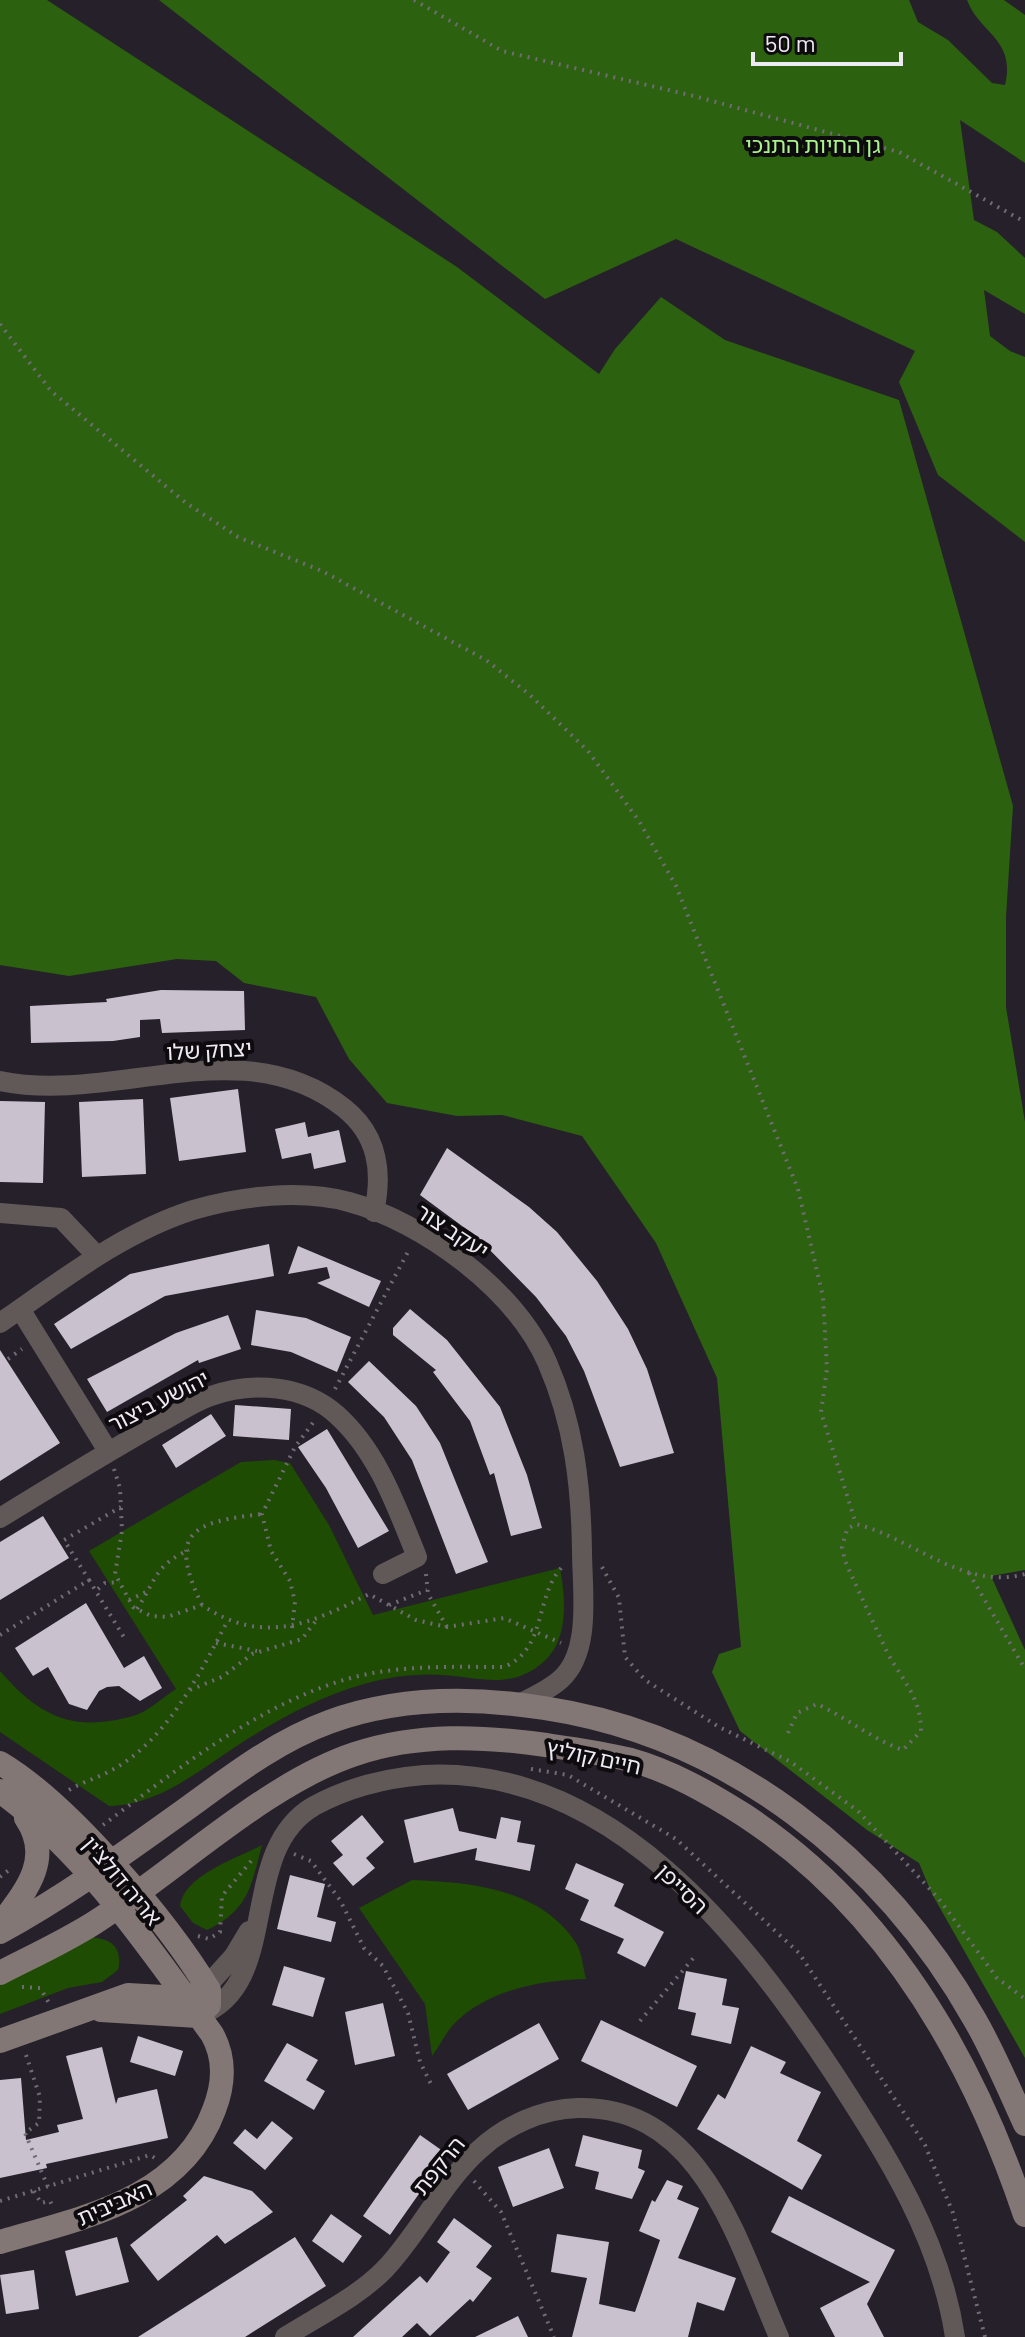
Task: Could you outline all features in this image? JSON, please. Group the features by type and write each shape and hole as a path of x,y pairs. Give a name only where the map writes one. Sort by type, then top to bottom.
{"main road":[{"name":"חיים קוליץ","path":"0,1932 111,1863 254,1761 330,1722 419,1704 488,1701 575,1712 689,1749 734,1772 829,1839 897,1909 941,1967 975,2020 1025,2124"},
{"name":"חיים קוליץ","path":"7,1980 126,1901 235,1822 294,1785 352,1755 381,1746 454,1737 511,1740 647,1766 718,1799 756,1823 809,1862 873,1930 948,2035 997,2138 1025,2215"},
{"name":"אריה דולצ'ין","path":"0,1763 50,1802 111,1863 140,1938 192,2007"},
{"name":"אריה דולצ'ין","path":"6,1795 90,1877 126,1901 207,1986"},
{"path":"0,1925 29,1886 39,1856 33,1830 6,1795"},
{"path":"10,2037 87,2010 123,1993 138,1976 142,1958 140,1938"},
{"name":"הסייפן","path":"192,2007 207,1986"},
{"path":"110,2000 139,1993 192,2007"},
{"path":"87,2010 192,2007"},
{"name":"האביבית","path":"0,2242 107,2209 157,2185 180,2164 198,2141 220,2094 219,2050 192,2007"}],"street":[{"name":"יצחק שלו","path":"0,1081 50,1085 228,1070 263,1070 304,1083 360,1120 373,1145 379,1177 374,1212"},
{"name":"יעקב צור","path":"0,1323 97,1256 160,1221 239,1200 312,1196 350,1202 454,1255 488,1282 516,1315 546,1359 563,1404 580,1478 582,1598 578,1648 561,1680 519,1704"},
{"path":"0,1213 61,1218 97,1256"},
{"path":"20,1309 108,1451"},
{"name":"יהושע ביצור","path":"0,1518 108,1451 209,1396 263,1387 297,1391 326,1406 358,1438 390,1492 417,1557"},
{"path":"383,1574 417,1557"},
{"name":"הסייפן","path":"192,2007 217,2007 240,1977 251,1950 267,1848 310,1808 340,1793 408,1776 446,1774 504,1782 562,1802 594,1819 654,1860 731,1935 767,1976 893,2164 927,2237 955,2337"},
{"name":"הסייפן","path":"207,1986 234,1956 258,1914"},
{"name":"הרקפת","path":"285,2337 373,2281 400,2252 462,2169 496,2136 538,2115 563,2109 588,2108 617,2112 646,2121 684,2150 710,2187 779,2337"}],"path":[{"path":"414,0 502,51 694,96 899,152 1025,222"},
{"path":"0,324 51,391 186,503 238,537 322,571 486,660 530,695 588,751 639,821 676,886 798,1189 823,1297 827,1369 821,1412 856,1524"},
{"path":"108,1451 120,1488 115,1574 129,1600 137,1609 151,1616 167,1617 202,1605"},
{"path":"121,1507 64,1540 125,1639"},
{"path":"262,1514 200,1525 190,1538 189,1579 202,1605 227,1622 292,1628 315,1622 369,1594 416,1620 447,1627 504,1618 578,1648"},
{"path":"788,1733 797,1713 817,1704 854,1722 875,1740 903,1750 921,1731 921,1710 915,1695 889,1656 845,1561 842,1547 847,1529 856,1524 875,1529 905,1547 987,1579 1025,1574"},
{"path":"137,1609 156,1572 170,1558 189,1550"},
{"path":"417,1557 426,1572 427,1590 447,1627"},
{"path":"967,1571 1025,1669"},
{"path":"0,1635 89,1580"},
{"path":"98,1589 105,1583 120,1582"},
{"path":"389,1605 427,1590"},
{"path":"129,1600 148,1591"},
{"path":"50,1802 87,1779 109,1772 157,1732 188,1690 227,1622"},
{"path":"188,1690 207,1686 252,1654 302,1639 315,1622"},
{"path":"216,1643 263,1653"},
{"path":"524,1768 568,1775 676,1839 799,1953 925,2145 953,2213 985,2337"},
{"path":"115,1816 139,1843"},
{"path":"191,1931 209,1939 220,1932 222,1896 267,1848 311,1861 332,1888 364,1948 383,1966 408,2013 420,2062 432,2086"},
{"path":"640,2021 696,1955"},
{"path":"7,1980 40,1988 59,2018"},
{"path":"10,2037 40,2097 39,2123 25,2133 48,2187"},
{"path":"0,2201 150,2155"},
{"path":"462,2169 501,2212 554,2337"}],"green space":[{"path":"0,0 47,0 457,267 599,374 615,349 661,297 725,340 899,400 1013,806 1006,917 1006,1007 1025,1122 1025,1570 991,1576 1025,1650 1025,2058 932,1894 919,1863 867,1830 740,1731 712,1672 719,1654 741,1647 717,1378 656,1243 582,1136 502,1115 457,1116 387,1103 349,1059 316,997 244,983 216,961 177,959 69,976 0,965"},
{"name":"גן החיות התנכי","path":"159,0 909,0 918,22 948,40 992,83 1005,85 1006,57 967,0 1004,0 1025,15 1025,163 960,120 974,220 997,232 1025,258 1025,314 984,290 990,336 1010,351 1025,357 1025,542 938,475 899,382 915,351 676,239 545,299"},
{"path":"274,1460 290,1463 329,1525 373,1615 560,1568 564,1593 563,1620 557,1644 550,1655 529,1672 517,1677 493,1680 413,1675 383,1679 349,1689 319,1700 277,1722 183,1782 129,1804 109,1806 0,1732 0,1671 14,1687 43,1709 74,1721 111,1721 133,1716 176,1689 89,1551 241,1462"},
{"path":"262,1845 251,1885 240,1905 207,1930 193,1923 180,1906 191,1885 214,1869"},
{"path":"412,1880 458,1883 503,1892 544,1911 576,1943 586,1979 515,1989 481,2003 453,2025 432,2056 425,2004 359,1908"},
{"path":"85,1937 112,1944 119,1954 118,1970 102,1982 68,1988 0,2014 0,1981"}],"building":[{"path":"161,990 244,991 245,1030 162,1033 160,1019 140,1020 140,1037 113,1041 31,1043 30,1006 107,1002 106,999"},
{"path":"238,1089 246,1152 179,1161 170,1098"},
{"path":"143,1099 146,1174 82,1177 79,1102"},
{"path":"0,1101 45,1102 43,1183 0,1182"},
{"path":"305,1122 308,1137 339,1130 346,1162 314,1169 311,1153 282,1159 275,1129"},
{"path":"447,1148 529,1207 557,1232 597,1281 628,1329 647,1369 674,1453 620,1467 584,1371 566,1336 536,1297 477,1237 420,1195"},
{"path":"269,1244 274,1276 165,1296 71,1349 54,1324 130,1274"},
{"path":"298,1246 381,1281 369,1307 317,1283 330,1278 327,1267 288,1274"},
{"path":"410,1309 447,1340 500,1407 527,1475 542,1528 511,1536 494,1473 490,1475 470,1421 433,1372 436,1370 393,1335 393,1328"},
{"path":"256,1310 306,1318 351,1337 337,1372 291,1352 251,1345"},
{"path":"228,1315 241,1349 199,1363 198,1360 107,1412 87,1379 176,1333"},
{"path":"0,1350 60,1443 0,1481"},
{"path":"369,1361 416,1406 440,1443 488,1562 456,1574 412,1460 384,1417 348,1382"},
{"path":"235,1405 291,1409 289,1440 233,1436"},
{"path":"211,1414 226,1436 176,1468 162,1445"},
{"path":"327,1429 389,1531 358,1548 326,1488 298,1447"},
{"path":"43,1516 69,1558 0,1600 0,1542"},
{"path":"86,1603 124,1668 144,1656 162,1688 140,1701 119,1686 107,1687 99,1691 87,1710 69,1704 48,1667 33,1676 15,1648"},
{"path":"453,1808 459,1831 496,1839 501,1817 521,1821 517,1842 535,1845 530,1871 475,1860 477,1848 414,1863 404,1820"},
{"path":"362,1815 384,1842 366,1858 375,1868 353,1886 333,1863 343,1855 331,1841"},
{"path":"576,1863 624,1884 614,1906 664,1932 645,1967 617,1953 624,1939 580,1920 589,1900 565,1889"},
{"path":"290,1875 325,1884 317,1917 336,1922 331,1942 277,1929"},
{"path":"284,1966 325,1978 313,2017 272,2005"},
{"path":"686,1971 727,1979 722,2005 739,2008 731,2044 691,2035 696,2013 678,2009"},
{"path":"383,2003 395,2056 355,2065 345,2012"},
{"path":"601,2020 697,2066 677,2107 581,2061"},
{"path":"539,2023 559,2059 468,2110 447,2074"},
{"path":"138,2036 183,2051 175,2076 130,2062"},
{"path":"287,2043 318,2060 306,2080 325,2091 314,2110 264,2081"},
{"path":"751,2046 786,2062 780,2073 821,2092 797,2141 822,2155 802,2190 697,2129 718,2094 725,2099"},
{"path":"102,2047 116,2104 118,2098 157,2089 168,2138 46,2164 47,2168 0,2178 0,2080 21,2078 26,2140 59,2132 57,2125 83,2119 66,2056"},
{"path":"272,2121 293,2138 265,2170 233,2143 245,2129 257,2139"},
{"path":"420,2135 447,2154 390,2235 363,2216"},
{"path":"583,2135 642,2150 638,2168 645,2171 632,2199 595,2189 599,2172 575,2166"},
{"path":"549,2148 564,2188 513,2207 498,2167"},
{"path":"204,2176 252,2191 273,2212 225,2244 217,2235 158,2281 130,2245 187,2200 183,2196"},
{"path":"667,2180 683,2186 677,2199 699,2208 678,2258 736,2278 724,2311 697,2302 688,2337 572,2337 587,2278 551,2272 557,2234 609,2242 599,2304 635,2312 660,2240 639,2231 652,2200 655,2202"},
{"path":"789,2196 895,2250 867,2304 884,2337 835,2337 820,2308 870,2282 771,2232"},
{"path":"331,2214 362,2236 343,2263 312,2241"},
{"path":"454,2218 492,2246 476,2267 492,2278 473,2302 470,2299 430,2336 417,2323 402,2337 353,2337 420,2276 427,2283 450,2252 437,2242"},
{"path":"117,2237 129,2282 76,2296 65,2251"},
{"path":"295,2237 326,2286 245,2337 138,2337"},
{"path":"34,2270 39,2309 6,2314 0,2275"},
{"path":"518,2316 528,2337 475,2337"}]}
